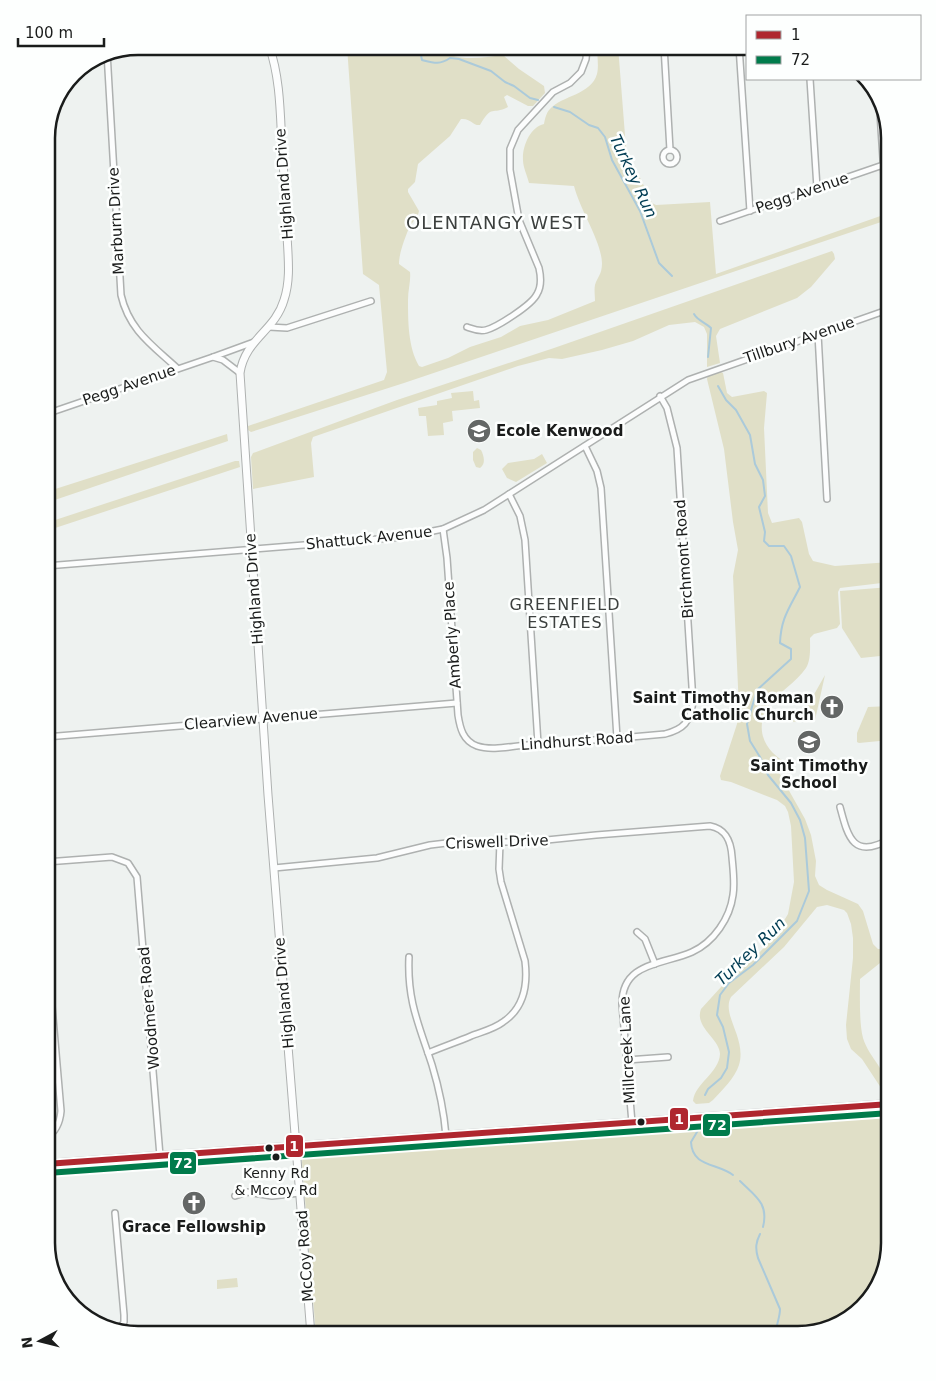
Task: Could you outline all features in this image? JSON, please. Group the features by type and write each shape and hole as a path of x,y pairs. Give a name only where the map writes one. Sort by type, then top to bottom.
{"main road":[{"path":"55,1163 881,1105"}],"street":[{"name":"Highland Drive","path":"271,55 276,74 279,105 289,263 288,284 280,312 244,356 240,373 263,718 296,1147"},
{"path":"467,326 479,330 491,328 528,304 539,291 541,282 539,268 519,220 510,170 510,148 518,130 553,92 570,83 581,72 586,55"},
{"path":"665,55 670,150"},
{"path":"740,55 750,210"},
{"name":"Marburn Drive","path":"107,61 121,295 130,322 177,368"},
{"path":"810,80 817,188"},
{"name":"Pegg Avenue","path":"720,221 881,166"},
{"path":"268,328 287,328 371,301"},
{"name":"Tillbury Avenue","path":"708,372 881,312"},
{"path":"818,334 827,499"},
{"name":"Pegg Avenue","path":"55,411 254,342"},
{"path":"213,357 223,360 240,373"},
{"name":"Shattuck Avenue","path":"55,565 403,537 443,529 484,510 660,396 688,380 708,372"},
{"name":"Birchmont Road","path":"660,396 667,408 677,448 693,702 692,714 686,723"},
{"path":"585,446 598,471 601,488 617,738"},
{"path":"510,494 520,516 525,540 538,744"},
{"name":"Amberly Place","path":"443,529 447,558 457,703 460,728 467,739"},
{"name":"Clearview Avenue","path":"55,736 457,703"},
{"name":"Lindhurst Road","path":"467,739 479,746 488,747 538,744 665,734 677,731 686,723"},
{"path":"840,807 847,833 855,844 868,846 881,842"},
{"name":"Criswell Drive","path":"274,868 377,858 430,845 455,842 542,841 710,826 722,830"},
{"name":"Millcreek Lane","path":"632,1123 622,1004 624,989 626,983 636,972 693,951 713,937 721,927 734,894 732,849 728,838 722,830"},
{"path":"428,1053 502,1023 520,1003 525,990 527,974 501,882 499,869 500,842"},
{"name":"Woodmere Road","path":"55,861 106,856 118,858 128,863 137,877 160,1156"},
{"path":"636,932 645,939 655,964"},
{"path":"409,957 408,977 412,1005 441,1099 446,1136"},
{"path":"55,1041 61,1111 55,1129"},
{"path":"627,1060 668,1057"},
{"name":"McCoy Road","path":"296,1147 310,1326"},
{"path":"235,1196 247,1192 272,1196 300,1193"},
{"path":"115,1213 124,1315 123,1324"}],"green space":[{"path":"348,55 450,55 467,58 503,55 519,69 544,86 545,93 533,106 528,106 507,95 504,97 508,107 490,112 480,125 461,119 450,136 418,164 415,182 408,189 408,192 419,211 409,228 401,250 399,264 410,272 408,300 409,334 415,359 419,366 422,367 448,358 470,347 501,337 520,326 548,320 595,301 595,285 602,267 601,254 574,186 529,183 524,168 523,155 528,138 535,129 544,124 550,109 556,104 583,91 594,81 598,71 598,55 619,55 626,148 652,203 656,205 710,202 716,274 881,216 881,222 404,383 251,432 248,430 248,426 384,380 387,372 379,285 363,274"},
{"path":"832,251 835,259 811,287 797,298 720,329 716,336 720,363 707,367 707,334 704,327 695,322 669,325 633,341 602,350 562,359 549,358 518,366 313,437 311,443 314,477 253,489 251,457 253,453 397,400 554,348"},
{"path":"719,371 723,373 727,393 732,397 764,391 767,393 764,428 768,513 772,523 799,518 802,522 809,554 813,561 835,566 881,563 881,583 840,588 838,592 840,624 837,628 814,634 810,638 808,665 768,707 762,723 762,731 767,746 785,762 778,771 805,819 811,835 816,861 815,876 819,885 858,904 863,911 873,944 878,949 881,949 881,963 860,979 860,1001 863,1038 881,1070 881,1088 862,1059 851,1049 847,1039 846,1025 853,958 851,924 844,910 827,905 817,907 784,947 731,997 729,1011 740,1046 739,1065 731,1079 713,1100 709,1103 696,1104 693,1101 698,1089 716,1067 720,1054 719,1048 701,1022 701,1009 731,976 758,954 774,937 788,914 794,882 791,826 785,806 777,800 721,780 720,776 737,724 739,709 733,576 738,550 724,449 707,379 708,374"},
{"path":"473,391 474,401 479,400 480,408 452,411 453,421 443,423 444,435 428,436 426,416 419,416 418,408 437,405 437,401 452,398 451,393"},
{"path":"227,434 228,441 55,500 55,489"},
{"path":"477,448 481,450 484,457 484,462 480,468 476,467 473,460 473,452"},
{"path":"542,454 547,463 516,482 507,478 502,469 508,463 534,459"},
{"path":"239,461 240,467 55,528 55,520"},
{"path":"881,588 881,656 861,658 842,628 840,591"},
{"path":"825,675 815,720 790,722 803,714"},
{"path":"881,706 881,741 859,743 857,742 857,733 868,707"},
{"path":"881,1112 881,1243 878,1265 870,1285 849,1309 830,1320 809,1325 315,1326 303,1156 307,1152 381,1145"},
{"path":"237,1278 238,1287 217,1289 217,1280"}],"waterway":[{"name":"Turkey Run","path":"421,55 422,60 430,62 443,62 450,58 459,59 491,71 530,98 538,100"},
{"name":"Turkey Run","path":"554,107 570,112 589,125 598,128 605,137 612,160 640,211 659,263 672,276"},
{"name":"Turkey Run","path":"694,314 711,328 708,357"},
{"name":"Turkey Run","path":"705,1095 708,1089 721,1078 727,1068 729,1052 723,1027 717,1015 720,995 729,983 753,965 797,921 809,891 805,838 800,820 791,803 768,775 750,741 747,724 757,690 791,659 791,649 780,643 781,634 786,614 800,587 791,556 784,546 769,546 764,541 765,532 759,507 765,496 763,480 755,464 750,435 736,410 726,400 718,386"},
{"name":"Turkey Run","path":"700,1127 691,1142 692,1150 696,1156 706,1163 733,1175"},
{"name":"Turkey Run","path":"740,1181 762,1206 764,1212 763,1227"},
{"name":"Turkey Run","path":"760,1234 756,1251 780,1309 777,1326"}],"transit line":[{"name":"1","path":"55,1163 881,1105"},
{"name":"72","path":"55,1172 881,1114"}],"place":[{"name":"Ecole Kenwood","path":"479,431"},
{"name":"Saint Timothy Roman Catholic Church","path":"832,707"},
{"name":"Saint Timothy School","path":"809,742"},
{"name":"Kenny Rd & Mccoy Rd","path":"276,1157"},
{"name":"Grace Fellowship","path":"194,1203"}],"district":[{"name":"OLENTANGY WEST","path":"496,223"},
{"name":"GREENFIELD ESTATES","path":"565,613"}]}
